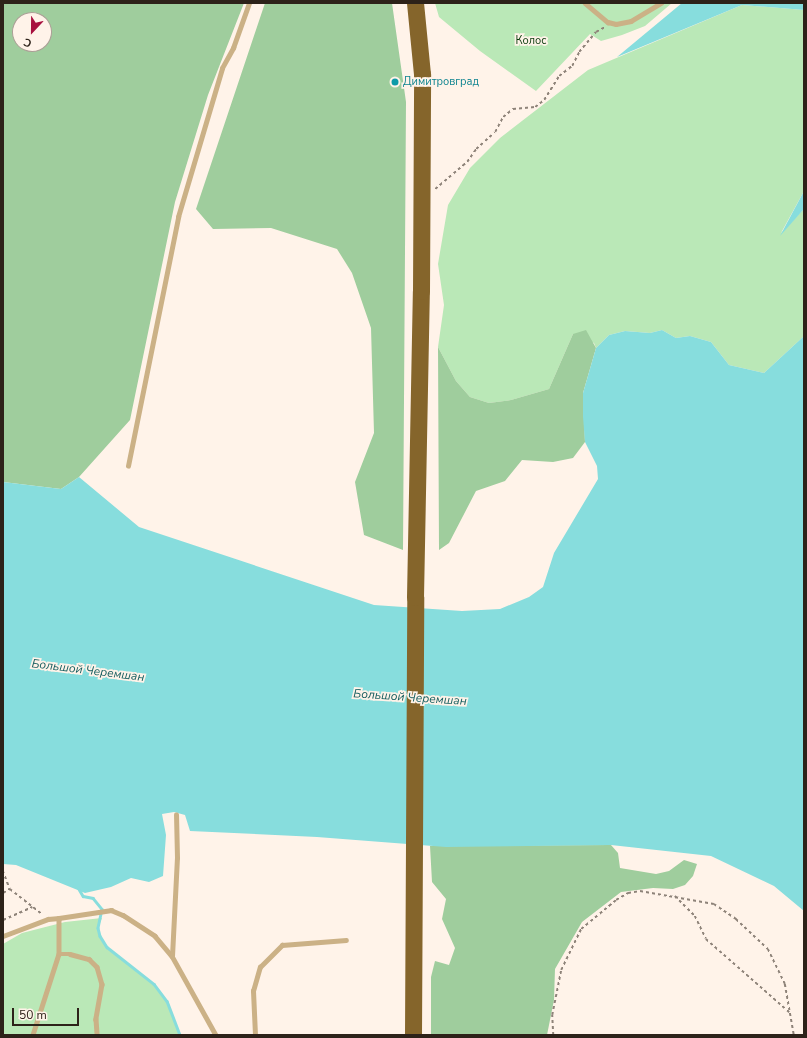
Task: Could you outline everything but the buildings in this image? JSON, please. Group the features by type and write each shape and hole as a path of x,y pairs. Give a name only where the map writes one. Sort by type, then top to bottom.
{"highway":[{"path":"413,1035 415,597 422,291 422,74 415,3"}],"lane":[{"path":"128,466 178,218 222,68 233,48 249,3"},
{"path":"584,3 608,22 616,24 631,21 661,3"},
{"path":"172,956 177,858 176,815"},
{"path":"3,936 48,919 108,910 123,914 154,936 172,956 216,1035"},
{"path":"33,1035 59,954 59,918"},
{"path":"255,1035 253,991 260,966 282,945 346,940"},
{"path":"59,954 90,959 97,967 102,984 96,1019 97,1035"}],"path":[{"path":"431,196 441,182 466,162 495,132 503,117 513,109 535,107 544,100 559,76 572,66 579,52 596,32 616,24"},
{"path":"3,871 10,889 48,919"},
{"path":"3,893 10,889"},
{"path":"553,1035 552,1015 561,970 581,929 605,908 628,893 640,891 714,904 736,919 768,949 785,984 794,1035"},
{"path":"675,896 695,916 706,939 790,1012"},
{"path":"3,920 32,907"}],"green space":[{"path":"3,3 244,3 208,95 175,202 130,420 79,477 61,489 3,482"},
{"path":"265,3 392,3 406,102 403,550 364,535 355,482 374,433 371,328 352,273 337,249 271,228 213,229 196,209"},
{"name":"Колос","path":"435,3 672,3 645,26 622,35 601,41 590,34 536,91 480,51 439,17"},
{"path":"742,5 804,10 804,191 781,233 804,209 804,336 764,373 729,365 711,342 690,336 676,338 662,330 650,333 625,331 609,335 596,348 594,343 573,334 549,389 511,400 489,403 470,397 456,381 438,347 444,305 438,264 448,205 470,168 500,138 588,70"},
{"path":"586,330 596,348 583,393 585,442 573,458 553,462 522,460 505,481 476,491 449,543 439,550 438,347 456,381 470,397 489,403 511,400 549,389 573,334"},
{"path":"611,845 618,853 620,868 656,874 669,871 684,860 697,864 693,876 685,885 673,889 653,888 621,892 582,922 555,969 554,1000 547,1035 431,1035 431,977 435,961 449,965 455,948 442,919 446,899 432,882 430,846"},
{"path":"102,918 98,928 100,936 107,947 154,984 167,1001 180,1035 3,1035 3,944 22,933 65,922"}],"water":[{"path":"682,3 804,3 804,10 742,5 617,57"},
{"path":"804,191 804,209 780,236"},
{"name":"Большой Черемшан","path":"662,330 676,338 690,336 711,342 729,365 764,373 804,336 804,911 774,886 711,856 611,845 446,847 317,837 190,831 185,815 174,812 162,814 166,835 163,876 149,882 131,878 111,887 85,893 16,865 3,864 3,482 61,489 79,477 139,527 374,605 462,611 500,609 529,597 543,587 554,553 598,479 597,466 585,442 583,417 583,393 596,348 609,335 625,331 650,333"}],"waterway":[{"path":"79,889 83,896 93,898 102,909 98,928 100,936 107,947 154,984 167,1001 180,1035"}],"place":[{"name":"Димитровград","path":"395,82"}]}
